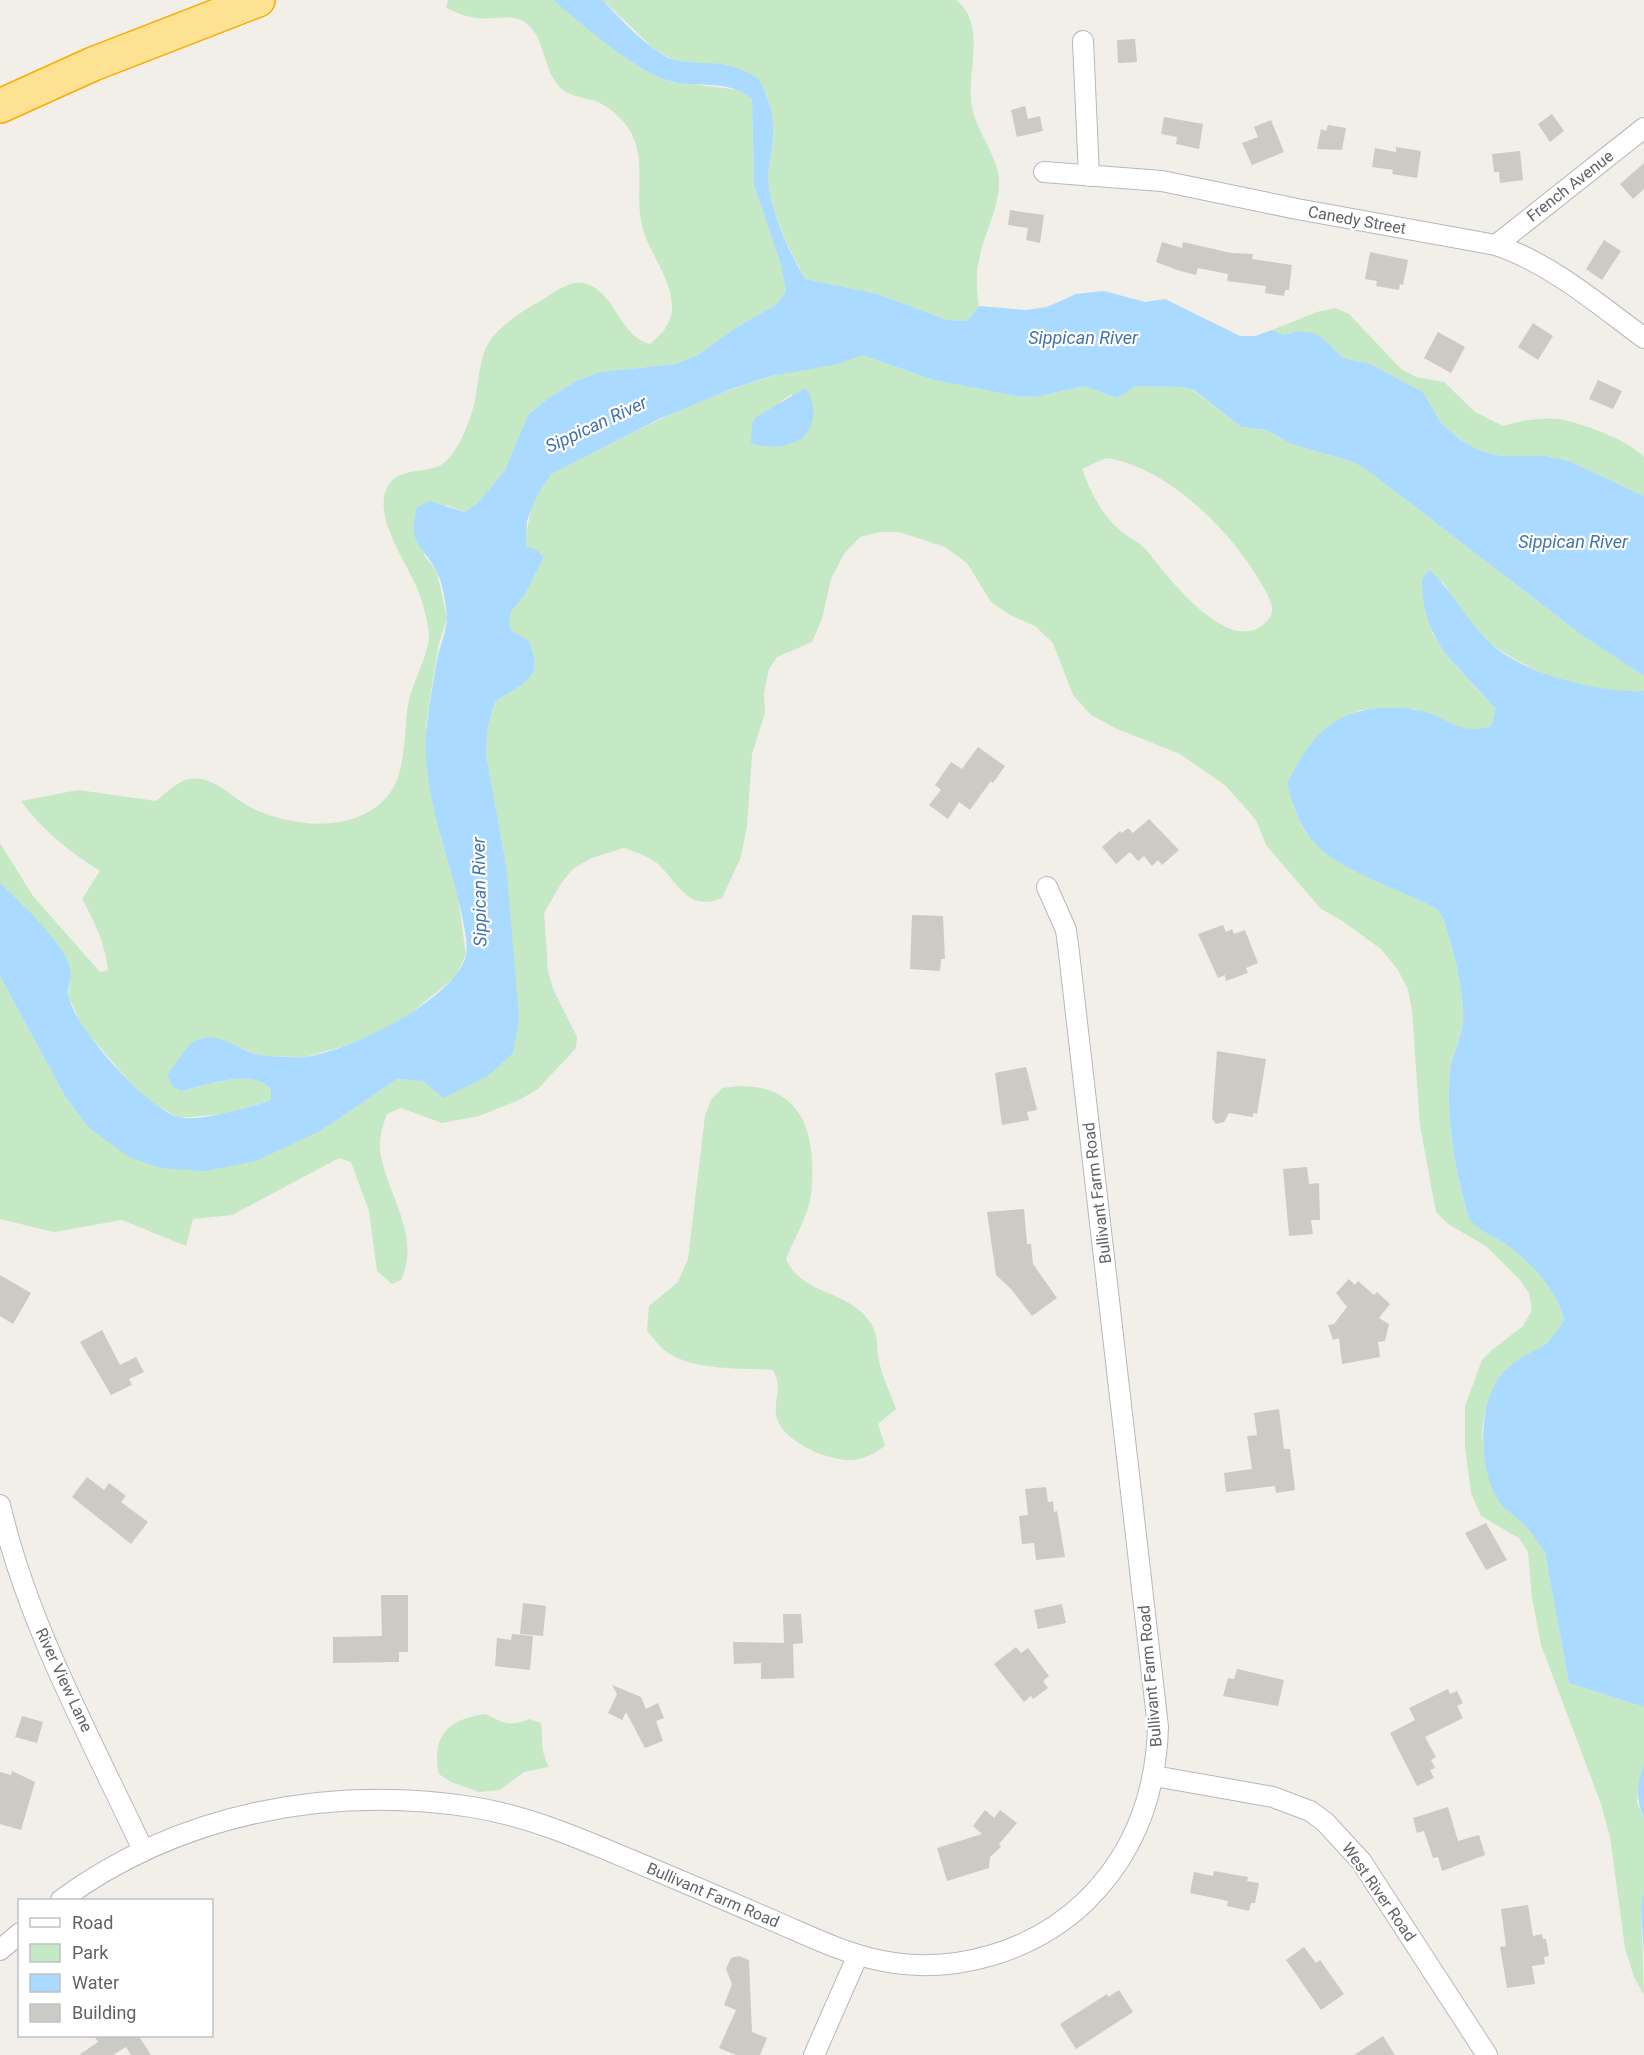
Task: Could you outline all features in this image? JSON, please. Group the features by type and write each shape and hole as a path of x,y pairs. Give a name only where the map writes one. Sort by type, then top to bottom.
{"highway":[{"path":"0,106 93,64 258,0"}],"street":[{"path":"1083,41 1089,176"},
{"name":"French Avenue","path":"1496,245 1644,128"},
{"name":"Canedy Street","path":"1044,172 1162,181 1297,209 1496,245 1519,253 1540,265 1644,338"},
{"name":"Bullivant Farm Road","path":"63,1899 144,1850 223,1820 306,1803 391,1799 476,1808 558,1829 858,1955 909,1964 962,1962 1012,1949 1058,1924 1097,1890 1127,1848 1145,1809 1154,1776 1158,1735 1071,963 1066,930 1047,887"},
{"name":"River View Lane","path":"0,1505 16,1563 42,1633 144,1850"},
{"name":"West River Road","path":"1154,1776 1273,1797 1310,1811 1325,1822 1360,1861 1487,2055"},
{"path":"0,1950 18,1935"},
{"path":"814,2055 858,1955"}],"green space":[{"path":"448,0 553,0 596,34 656,76 671,82 741,90 752,99 754,186 781,265 786,291 777,304 734,329 698,355 676,364 600,372 576,381 550,397 528,415 505,470 478,503 464,512 446,505 424,555 437,572 447,618 438,647 426,725 426,755 441,838 458,897 466,955 455,977 411,1013 381,1031 344,1046 305,1057 260,1056 229,1043 202,1038 193,1043 181,1091 229,1080 252,1079 271,1089 271,1100 224,1114 179,1118 152,1103 130,1082 83,1028 69,998 70,968 24,906 0,883 0,843 33,896 100,972 108,970 99,933 82,899 100,871 57,840 21,801 78,790 156,801 180,783 189,779 198,779 214,783 250,807 283,819 320,824 355,818 371,810 385,799 393,789 398,777 409,700 429,640 427,620 419,592 385,518 384,503 386,490 390,483 401,475 430,469 444,463 460,442 471,416 481,363 489,342 508,322 559,289 579,282 594,287 610,303 631,332 650,344 664,329 671,316 672,300 669,289 642,226 638,151 628,128 608,107 573,95 556,83 538,38 526,23 515,18 468,17 446,8"},
{"path":"603,0 956,0 971,21 974,48 971,101 976,122 994,160 999,179 997,200 978,266 979,306 967,321 947,320 878,294 805,279 784,235 769,188 769,164 773,140 772,118 759,79 692,62 676,61 655,50"},
{"path":"1335,308 1349,314 1401,369 1416,377 1444,382 1475,412 1503,426 1530,420 1559,419 1592,428 1627,444 1644,457 1644,496 1569,461 1545,456 1502,456 1480,451 1459,439 1441,423 1423,392 1370,364 1343,358 1323,338 1298,331 1284,335 1272,330 1317,312"},
{"path":"862,355 934,380 1016,396 1036,397 1084,386 1117,398 1136,386 1182,387 1193,390 1241,427 1267,430 1289,443 1353,462 1367,470 1583,636 1644,676 1644,691 1624,691 1583,686 1525,665 1484,638 1442,581 1432,633 1456,667 1496,709 1491,727 1469,731 1415,709 1358,710 1293,805 1301,825 1321,848 1352,869 1437,909 1443,918 1462,998 1463,1021 1451,1065 1449,1101 1455,1161 1468,1215 1480,1228 1507,1245 1535,1269 1550,1288 1561,1309 1564,1320 1556,1334 1534,1353 1485,1411 1482,1430 1485,1460 1498,1499 1534,1534 1545,1553 1569,1683 1644,1707 1644,1764 1637,1803 1644,1818 1644,1889 1641,1910 1644,1995 1634,1977 1625,1948 1610,1837 1601,1804 1541,1645 1532,1598 1528,1552 1519,1538 1481,1516 1471,1493 1465,1447 1465,1406 1482,1360 1523,1326 1532,1310 1529,1293 1520,1280 1486,1246 1448,1224 1436,1212 1420,1126 1412,1011 1408,989 1398,970 1381,949 1341,920 1321,909 1266,845 1256,820 1226,786 1180,754 1115,728 1091,715 1073,695 1053,643 1035,626 1010,615 991,602 967,563 945,547 899,532 880,532 860,537 844,554 831,579 822,619 812,642 777,657 769,669 764,693 765,713 752,754 747,826 741,857 722,898 701,902 693,899 685,894 654,861 624,848 592,858 574,868 562,882 544,913 548,971 553,989 577,1037 576,1048 538,1089 519,1100 479,1116 442,1123 401,1108 387,1114 380,1150 383,1167 405,1231 406,1263 401,1280 392,1284 377,1271 369,1211 351,1162 339,1158 232,1215 193,1219 186,1246 122,1220 54,1232 0,1219 0,976 65,1096 88,1127 322,1130 397,1079 423,1081 443,1098 461,1088 506,864 486,754 488,726 495,702 523,684 533,671 535,663 528,640 512,631 509,623 511,612 524,596 544,557 537,550 526,546 529,517 539,489 551,474 562,467 664,417 769,377","holes":["792,394 797,441 777,446 780,402","1106,458 1129,464 1152,474 1196,504 1233,543 1248,563 1272,606 1268,620 1253,630 1237,631 1219,624 1185,596 1146,549 1123,533 1098,504 1082,469"]},
{"path":"740,1086 762,1088 780,1095 793,1106 809,1136 812,1154 811,1195 804,1219 786,1259 792,1270 809,1284 851,1304 867,1318 875,1331 881,1371 896,1409 878,1424 885,1446 862,1458 838,1459 815,1452 794,1440 779,1424 776,1415 778,1388 773,1370 716,1367 686,1361 663,1349 647,1331 649,1306 678,1282 688,1259 705,1116 711,1100 722,1088"},
{"path":"486,1714 507,1723 529,1719 541,1723 543,1750 549,1767 524,1772 500,1790 479,1792 451,1782 439,1774 438,1749 445,1732 462,1720"}],"water":[{"name":"Sippican River","path":"553,0 603,0 638,36 660,53 679,61 728,65 759,79 768,101 773,123 769,188 783,235 805,279 878,294 947,320 967,321 979,306 1026,310 1047,307 1076,294 1104,291 1145,302 1165,299 1240,336 1255,336 1272,330 1284,335 1298,331 1313,333 1323,338 1343,358 1370,364 1423,392 1441,423 1459,439 1480,451 1502,456 1545,456 1569,461 1644,496 1644,676 1583,636 1367,470 1353,462 1289,443 1267,430 1241,427 1194,390 1182,387 1136,386 1117,398 1084,386 1036,397 1016,396 934,380 862,355 838,364 771,376 734,388 659,419 551,474 536,497 527,521 526,546 537,550 544,557 524,596 511,612 509,623 512,631 528,640 535,663 529,678 523,684 495,702 488,726 486,754 506,864 519,1018 513,1053 488,1076 443,1098 423,1081 397,1079 322,1130 256,1161 205,1171 161,1168 129,1157 88,1127 65,1096 0,976 0,883 40,922 66,957 71,971 69,998 74,1012 98,1047 114,1066 149,1099 178,1117 211,1116 271,1100 271,1089 252,1079 216,1082 181,1091 173,1087 167,1076 195,1041 208,1037 216,1038 257,1055 305,1057 347,1045 397,1021 421,1006 442,990 457,973 466,956 467,946 454,882 435,812 427,768 428,717 437,659 446,629 447,617 439,577 415,537 414,520 417,507 429,501 464,512 478,503 505,470 528,415 550,397 576,381 600,372 676,364 698,355 734,329 777,304 786,291 781,265 754,186 752,99 733,88 680,83 655,75 625,57"},
{"path":"805,388 812,401 813,416 808,431 803,437 780,446 762,446 751,443 752,425 755,418"},
{"path":"1429,570 1438,578 1473,624 1502,653 1540,672 1584,685 1605,689 1644,691 1644,1707 1569,1683 1545,1553 1527,1527 1499,1501 1487,1470 1483,1432 1490,1394 1498,1379 1509,1367 1544,1345 1564,1320 1556,1298 1534,1269 1507,1245 1474,1224 1468,1215 1455,1160 1449,1101 1451,1065 1463,1021 1462,997 1443,918 1437,909 1348,867 1317,845 1300,820 1287,784 1313,741 1334,722 1348,715 1381,708 1406,708 1425,712 1467,729 1491,726 1496,709 1445,652 1429,621 1422,580"},
{"path":"1644,1764 1644,1818 1639,1804 1638,1791"},
{"path":"1644,1889 1644,1956 1641,1910"}],"building":[{"path":"1135,39 1137,62 1118,63 1117,40"},
{"path":"1025,106 1028,119 1040,116 1043,131 1017,137 1011,110"},
{"path":"1552,114 1564,131 1550,142 1538,124"},
{"path":"1164,117 1203,124 1199,149 1176,144 1177,137 1161,134"},
{"path":"1271,120 1284,152 1252,165 1242,143 1258,137 1254,127"},
{"path":"1328,125 1346,128 1342,150 1317,149 1321,129 1326,131"},
{"path":"1396,147 1421,151 1417,178 1392,174 1393,170 1372,167 1375,148 1396,152"},
{"path":"1520,151 1523,180 1500,183 1499,172 1494,172 1492,154"},
{"path":"1644,163 1644,189 1633,199 1620,184"},
{"path":"1010,210 1044,215 1040,243 1026,240 1028,228 1008,225"},
{"path":"1604,240 1621,251 1602,280 1586,269"},
{"path":"1162,242 1182,248 1183,242 1231,253 1253,254 1252,259 1292,265 1289,290 1285,290 1284,296 1265,293 1266,286 1227,281 1228,274 1198,268 1196,275 1177,270 1156,262"},
{"path":"1370,252 1408,260 1403,285 1400,284 1399,290 1376,286 1377,281 1365,279"},
{"path":"1533,323 1553,336 1538,360 1518,347"},
{"path":"1438,332 1465,347 1451,373 1424,358"},
{"path":"1598,380 1622,391 1613,409 1589,399"},
{"path":"978,747 1005,766 970,810 959,802 948,819 929,805 941,790 935,785 951,762 962,769"},
{"path":"1149,819 1179,850 1162,865 1158,860 1152,866 1144,856 1138,861 1130,852 1116,864 1102,847 1120,831 1122,833 1128,828 1133,833"},
{"path":"912,915 943,916 945,959 941,959 940,971 910,969"},
{"path":"1223,925 1226,932 1232,929 1234,934 1245,930 1258,963 1246,968 1248,973 1226,981 1225,975 1218,978 1198,934"},
{"path":"1217,1051 1266,1059 1257,1114 1253,1113 1253,1117 1229,1113 1224,1122 1216,1124 1212,1119"},
{"path":"1026,1067 1037,1110 1027,1112 1029,1120 1002,1125 995,1073"},
{"path":"1307,1167 1309,1184 1319,1183 1320,1220 1311,1220 1313,1234 1289,1236 1283,1169"},
{"path":"1024,1209 1027,1244 1031,1244 1033,1264 1057,1298 1032,1316 1011,1289 996,1275 987,1212"},
{"path":"0,1275 31,1293 13,1324 0,1316"},
{"path":"1349,1279 1355,1285 1358,1281 1374,1295 1377,1292 1390,1304 1379,1318 1389,1324 1385,1341 1378,1342 1380,1357 1342,1364 1339,1338 1333,1340 1328,1325 1334,1324 1347,1307 1336,1293"},
{"path":"102,1330 120,1365 136,1357 144,1372 129,1379 132,1385 111,1395 80,1342"},
{"path":"1279,1409 1284,1449 1290,1449 1295,1490 1276,1493 1275,1486 1226,1492 1224,1473 1252,1469 1247,1436 1257,1435 1254,1413"},
{"path":"87,1477 104,1490 109,1483 126,1496 121,1502 148,1522 131,1544 72,1497"},
{"path":"1046,1487 1048,1502 1053,1501 1054,1512 1057,1511 1065,1557 1036,1560 1034,1543 1022,1544 1019,1516 1028,1515 1025,1489"},
{"path":"1486,1523 1507,1560 1486,1570 1465,1533"},
{"path":"381,1595 408,1595 408,1652 399,1652 399,1662 333,1663 333,1637 382,1636"},
{"path":"523,1603 546,1606 543,1636 520,1634"},
{"path":"1062,1604 1066,1623 1038,1629 1034,1610"},
{"path":"783,1614 801,1614 803,1643 793,1644 794,1678 761,1679 761,1663 734,1664 733,1642 784,1643"},
{"path":"512,1634 533,1636 530,1670 495,1666 497,1638 511,1640"},
{"path":"1016,1647 1021,1653 1028,1648 1049,1676 1043,1681 1048,1688 1033,1699 1031,1696 1024,1702 994,1664"},
{"path":"1237,1669 1284,1680 1278,1706 1223,1696 1228,1678 1234,1679"},
{"path":"612,1685 641,1697 646,1709 658,1703 664,1718 656,1721 663,1741 645,1748 626,1712 622,1720 608,1713 617,1694"},
{"path":"1448,1689 1450,1694 1457,1691 1463,1703 1457,1706 1463,1718 1425,1737 1436,1757 1431,1760 1435,1768 1430,1770 1434,1778 1417,1786 1390,1733 1415,1720 1409,1708"},
{"path":"22,1716 43,1722 37,1743 15,1737"},
{"path":"12,1771 35,1782 21,1830 0,1824 0,1772 11,1775"},
{"path":"1448,1807 1458,1841 1479,1835 1485,1855 1442,1871 1438,1857 1433,1858 1424,1831 1417,1833 1413,1818"},
{"path":"985,1810 994,1818 1000,1810 1017,1823 999,1844 1001,1847 990,1857 989,1868 947,1881 937,1848 982,1834 973,1826"},
{"path":"1214,1871 1248,1877 1247,1881 1259,1883 1255,1903 1251,1903 1249,1911 1227,1906 1228,1901 1190,1893 1194,1872 1213,1876"},
{"path":"1528,1905 1533,1936 1542,1934 1543,1939 1546,1939 1549,1956 1544,1957 1545,1964 1532,1966 1535,1984 1507,1988 1500,1947 1506,1946 1501,1909"},
{"path":"1304,1947 1316,1963 1320,1960 1344,1994 1321,2010 1286,1960"},
{"path":"739,1956 749,1960 752,2032 767,2038 760,2055 736,2055 719,2048 736,2010 724,2005 732,1984 726,1969 731,1958"},
{"path":"1119,1990 1133,2012 1076,2049 1060,2024 1107,1994 1108,1997"},
{"path":"1383,2036 1395,2055 1354,2055"},
{"path":"95,2037 142,2037 151,2055 131,2055 126,2047 113,2055 79,2055 98,2042"}]}
